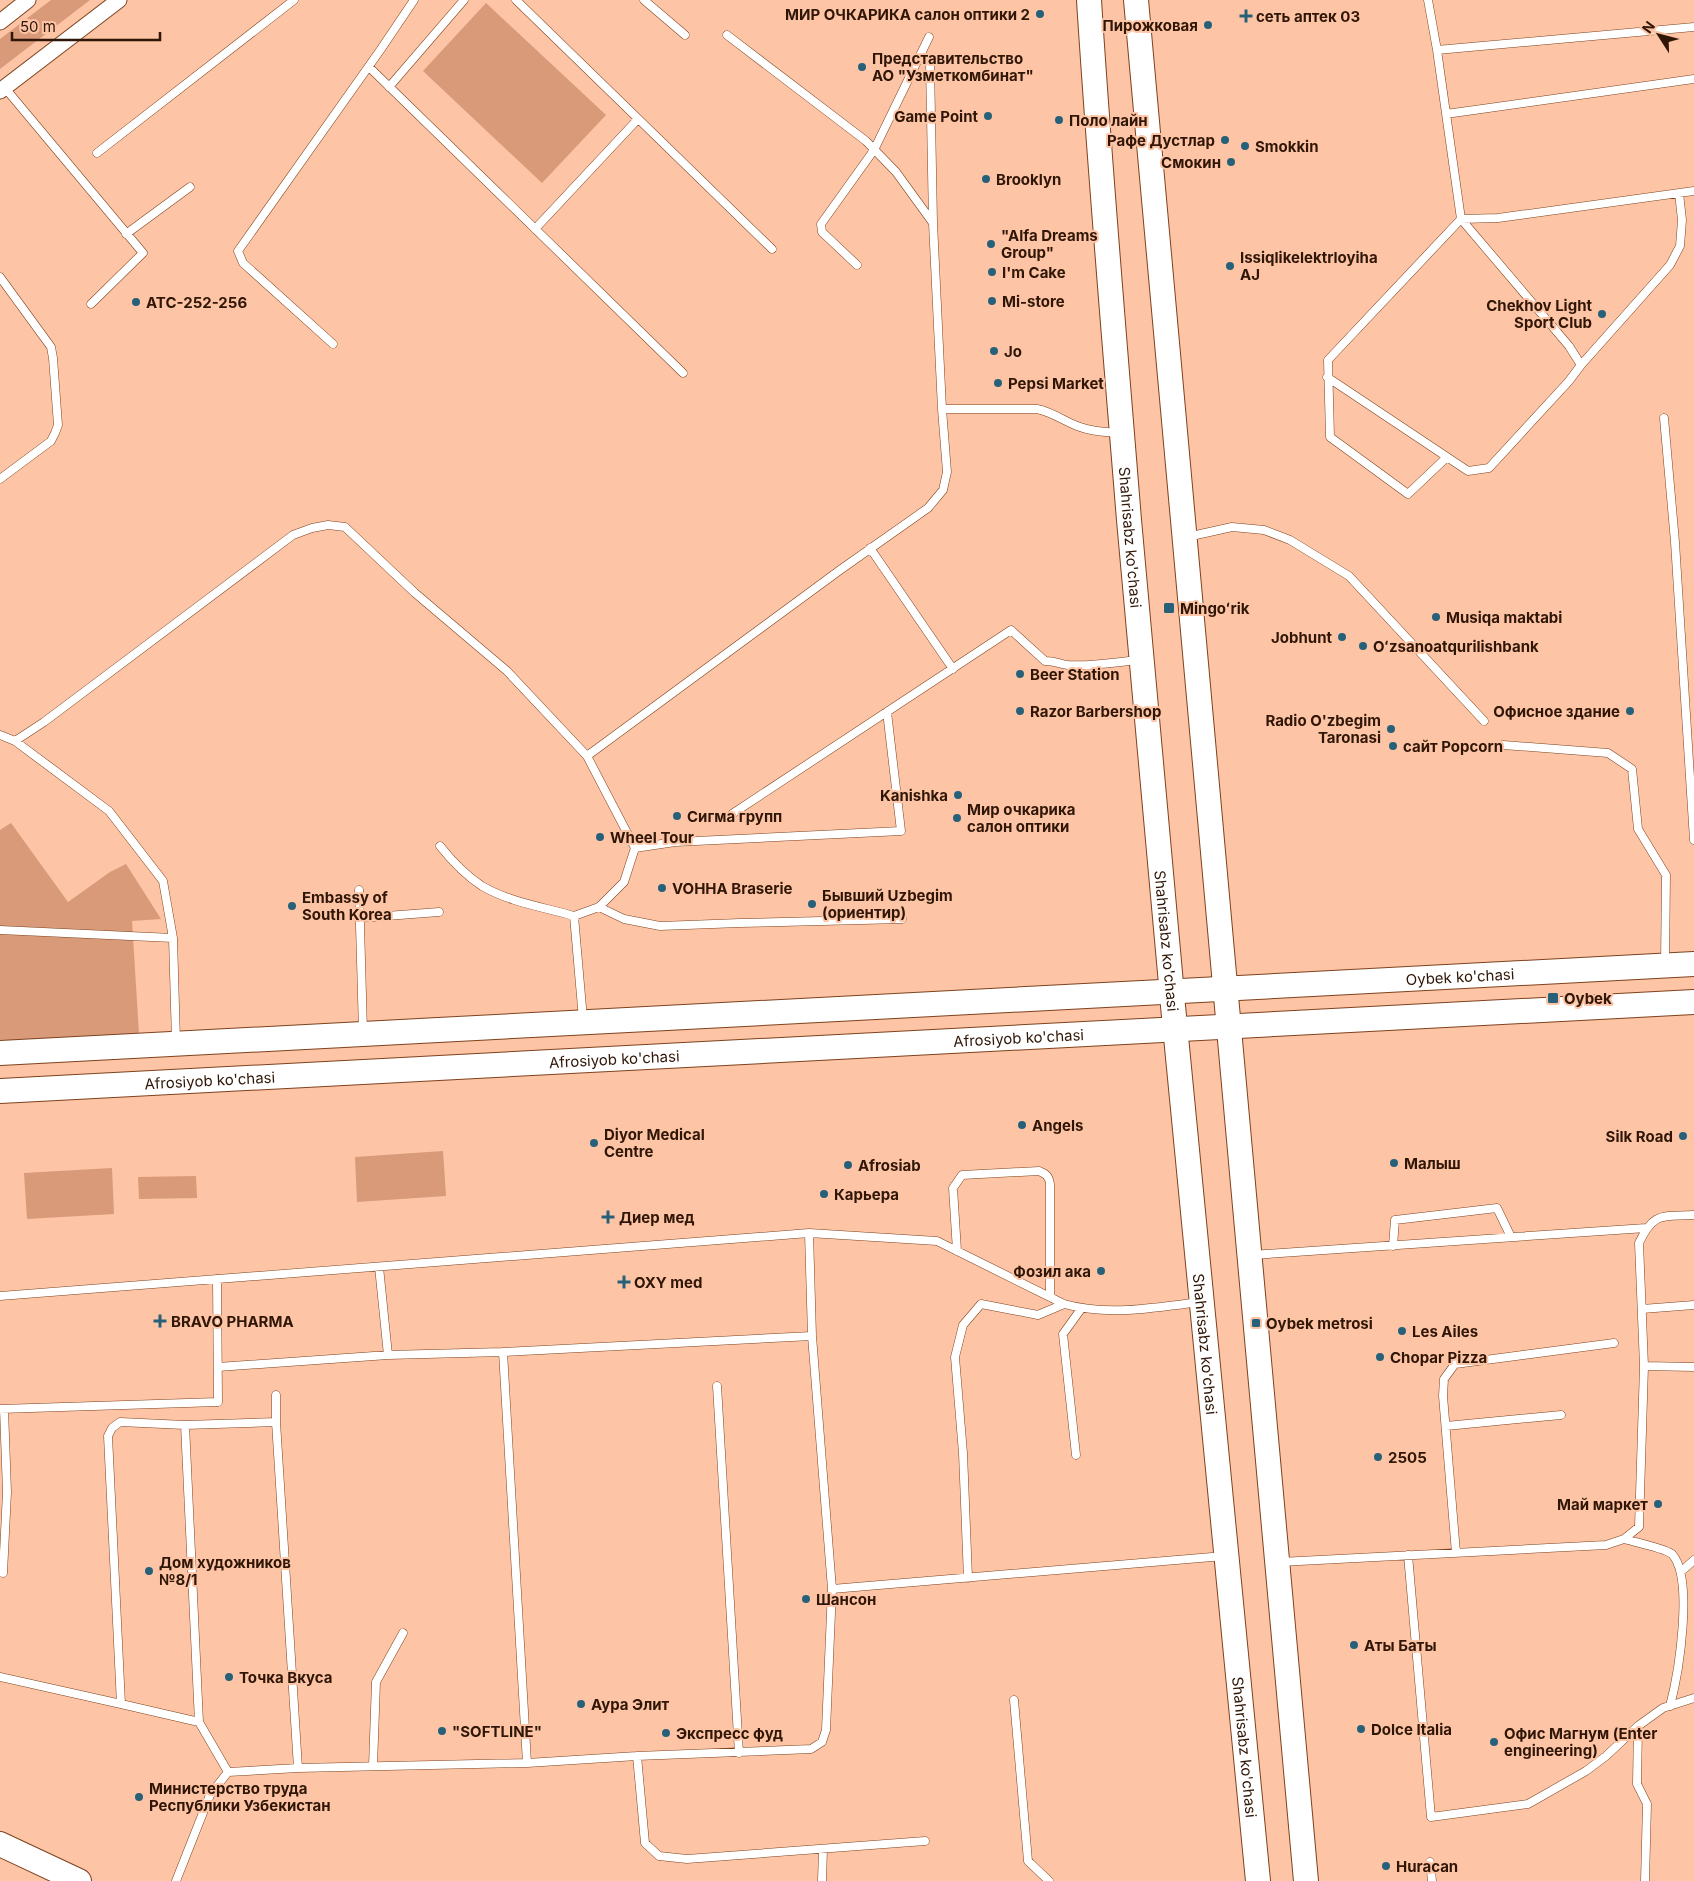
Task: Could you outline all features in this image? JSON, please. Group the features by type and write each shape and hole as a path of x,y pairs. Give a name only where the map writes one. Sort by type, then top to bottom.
{"main road":[{"name":"Shahrisabz ko'chasi","path":"1089,0 1141,660 1171,991 1258,1881"},
{"path":"1136,0 1306,1881"},
{"name":"Oybek ko'chasi","path":"1226,988 1694,964"},
{"path":"0,1053 1226,988"},
{"path":"1230,1026 1694,1002"},
{"name":"Afrosiyob ko'chasi","path":"0,1091 1230,1026"},
{"path":"0,1844 79,1881"}],"street":[{"path":"0,22 28,0"},
{"path":"2,89 119,0"}],"lane":[{"path":"97,153 294,0"},
{"path":"333,344 243,263 238,251 369,67 414,0"},
{"path":"389,87 464,0"},
{"path":"516,0 772,248"},
{"path":"644,0 686,35"},
{"path":"1428,0 1461,220 1569,346 1581,365"},
{"path":"1437,50 1694,27"},
{"path":"727,35 866,141 896,172 933,223"},
{"path":"856,265 822,232 821,224 874,150 929,37"},
{"path":"587,756 870,548 928,508 943,490 947,472 942,410 933,223 930,64"},
{"path":"369,67 683,373"},
{"path":"1446,114 1694,79"},
{"path":"2,89 143,253 91,304"},
{"path":"535,229 638,119"},
{"path":"126,234 190,187"},
{"path":"1448,457 1408,494 1330,437 1328,360 1461,220 1498,218 1694,191"},
{"path":"1328,377 1468,471 1489,468 1569,381 1670,265 1680,246 1682,220 1679,193"},
{"path":"0,277 51,347 54,358 58,425 51,441 0,479"},
{"path":"0,292 8,287"},
{"path":"942,410 1037,408 1047,410 1063,420 1082,428 1122,433"},
{"path":"1664,418 1675,542 1694,840"},
{"path":"15,741 44,722 293,535 312,528 328,525 345,527 416,593 506,671 587,756 635,848 624,882 599,907 574,916 511,899 482,886 458,868 440,846"},
{"path":"1185,537 1232,527 1264,530 1290,540 1349,576 1484,721"},
{"path":"870,548 953,669"},
{"path":"732,814 1011,630 1045,661 1056,661 1065,665 1084,665 1141,660"},
{"path":"635,848 675,842 901,831 887,712"},
{"path":"0,735 15,741 113,816 163,881 173,938 176,1044"},
{"path":"1503,746 1608,753 1632,769 1638,829 1666,874 1665,965"},
{"path":"359,890 364,1033"},
{"path":"599,907 624,919 660,926 902,919"},
{"path":"360,918 439,912"},
{"path":"574,916 583,1022"},
{"path":"0,930 173,938"},
{"path":"958,1251 953,1188 962,1176 1039,1171 1045,1173 1049,1178 1050,1184 1050,1297"},
{"path":"1393,1246 1395,1220 1497,1208 1511,1237"},
{"path":"1277,1562 1606,1545 1624,1539 1639,1527 1644,1366 1639,1243 1646,1228 1658,1217 1694,1215"},
{"path":"1250,1255 1646,1228"},
{"path":"0,1296 809,1233 937,1241 1064,1304 1081,1309 1141,1309 1201,1302"},
{"path":"176,1881 210,1795 228,1772 298,1768 527,1763 637,1756 739,1753 811,1749 822,1742 826,1730 832,1589 812,1336 809,1233"},
{"path":"379,1266 388,1355"},
{"path":"3,1573 2,1409 218,1402 218,1279"},
{"path":"968,1578 963,1453 955,1357 963,1325 981,1304 1038,1315 1064,1304"},
{"path":"1642,1309 1694,1306"},
{"path":"1076,1455 1063,1334 1081,1309"},
{"path":"218,1367 388,1355 503,1352 812,1336"},
{"path":"1456,1553 1443,1396 1444,1379 1455,1364 1614,1343"},
{"path":"503,1352 527,1763"},
{"path":"1644,1366 1694,1367"},
{"path":"717,1386 739,1753"},
{"path":"276,1395 276,1422 298,1768"},
{"path":"1446,1426 1562,1414"},
{"path":"122,1704 108,1436 112,1428 120,1422 184,1425 276,1422"},
{"path":"184,1425 199,1722 228,1772"},
{"path":"1624,1539 1672,1553 1684,1569 1690,1611 1682,1661 1670,1706"},
{"path":"1408,1555 1431,1817 1528,1804 1586,1771 1606,1756 1638,1726 1663,1708 1694,1698"},
{"path":"832,1589 1226,1556"},
{"path":"1684,1569 1694,1560"},
{"path":"373,1766 376,1682 403,1633"},
{"path":"0,1677 199,1722"},
{"path":"1014,1700 1028,1861 1049,1881"},
{"path":"1638,1726 1638,1784 1647,1804 1645,1881"},
{"path":"637,1756 645,1843 659,1856 687,1859 925,1841"},
{"path":"822,1881 823,1849"},
{"path":"1430,1862 1432,1881"}],"shaded area":[{"path":"51,0 90,0 0,69 0,39"},
{"path":"486,3 606,115 542,183 423,71"},
{"path":"11,823 68,902 110,872 126,864 161,919 132,921 139,1034 0,1041 0,830"},
{"path":"443,1151 446,1196 357,1202 355,1157"},
{"path":"112,1168 114,1214 27,1219 24,1173"},
{"path":"196,1176 197,1198 139,1199 138,1177"}],"place":[{"name":"МИР ОЧКАРИКА салон оптики 2","path":"1040,14"},
{"name":"сеть аптек 03","path":"1246,16"},
{"name":"Пирожковая","path":"1208,25"},
{"name":"Представительство АО \"Узметкомбинат\"","path":"862,67"},
{"name":"Game Point","path":"988,116"},
{"name":"Поло лайн","path":"1059,120"},
{"name":"Рафе Дустлар","path":"1225,140"},
{"name":"Smokkin","path":"1245,146"},
{"name":"Смокин","path":"1231,162"},
{"name":"Brooklyn","path":"986,179"},
{"name":"\"Alfa Dreams Group\"","path":"991,244"},
{"name":"Issiqlikelektrloyiha AJ","path":"1230,266"},
{"name":"I'm Cake","path":"992,272"},
{"name":"Mi-store","path":"992,301"},
{"name":"АТС-252-256","path":"136,302"},
{"name":"Chekhov Light Sport Club","path":"1602,314"},
{"name":"Jo","path":"994,351"},
{"name":"Pepsi Market","path":"998,383"},
{"name":"Mingoʻrik","path":"1169,608"},
{"name":"Musiqa maktabi","path":"1436,617"},
{"name":"Jobhunt","path":"1342,637"},
{"name":"Oʻzsanoatqurilishbank","path":"1363,646"},
{"name":"Beer Station","path":"1020,674"},
{"name":"Razor Barbershop","path":"1020,711"},
{"name":"Офисное здание","path":"1630,711"},
{"name":"Radio O'zbegim Taronasi","path":"1391,729"},
{"name":"сайт Popcorn","path":"1393,746"},
{"name":"Kanishka","path":"958,795"},
{"name":"Сигма групп","path":"677,816"},
{"name":"Мир очкарика салон оптики","path":"957,818"},
{"name":"Wheel Tour","path":"600,837"},
{"name":"VOHHA Braserie","path":"662,888"},
{"name":"Бывший Uzbegim (ориентир)","path":"812,904"},
{"name":"Embassy of South Korea","path":"292,906"},
{"name":"Oybek","path":"1553,998"},
{"name":"Angels","path":"1022,1125"},
{"name":"Silk Road","path":"1683,1136"},
{"name":"Diyor Medical Centre","path":"594,1143"},
{"name":"Малыш","path":"1394,1163"},
{"name":"Afrosiab","path":"848,1165"},
{"name":"Карьера","path":"824,1194"},
{"name":"Диер мед","path":"608,1217"},
{"name":"Фозил ака","path":"1101,1271"},
{"name":"OXY med","path":"624,1282"},
{"name":"BRAVO PHARMA","path":"160,1321"},
{"name":"Oybek metrosi","path":"1256,1323"},
{"name":"Les Ailes","path":"1402,1331"},
{"name":"Chopar Pizza","path":"1380,1357"},
{"name":"2505","path":"1378,1457"},
{"name":"Май маркет","path":"1658,1504"},
{"name":"Дом художников №8/1","path":"149,1571"},
{"name":"Шансон","path":"806,1599"},
{"name":"Аты Баты","path":"1354,1645"},
{"name":"Точка Вкуса","path":"229,1677"},
{"name":"Аура Элит","path":"581,1704"},
{"name":"Dolce Italia","path":"1361,1729"},
{"name":"\"SOFTLINE\"","path":"442,1731"},
{"name":"Экспресс фуд","path":"666,1733"},
{"name":"Офис Магнум (Enter engineering)","path":"1494,1742"},
{"name":"Министерство труда Республики Узбекистан","path":"139,1797"},
{"name":"Huracan","path":"1386,1866"}]}
